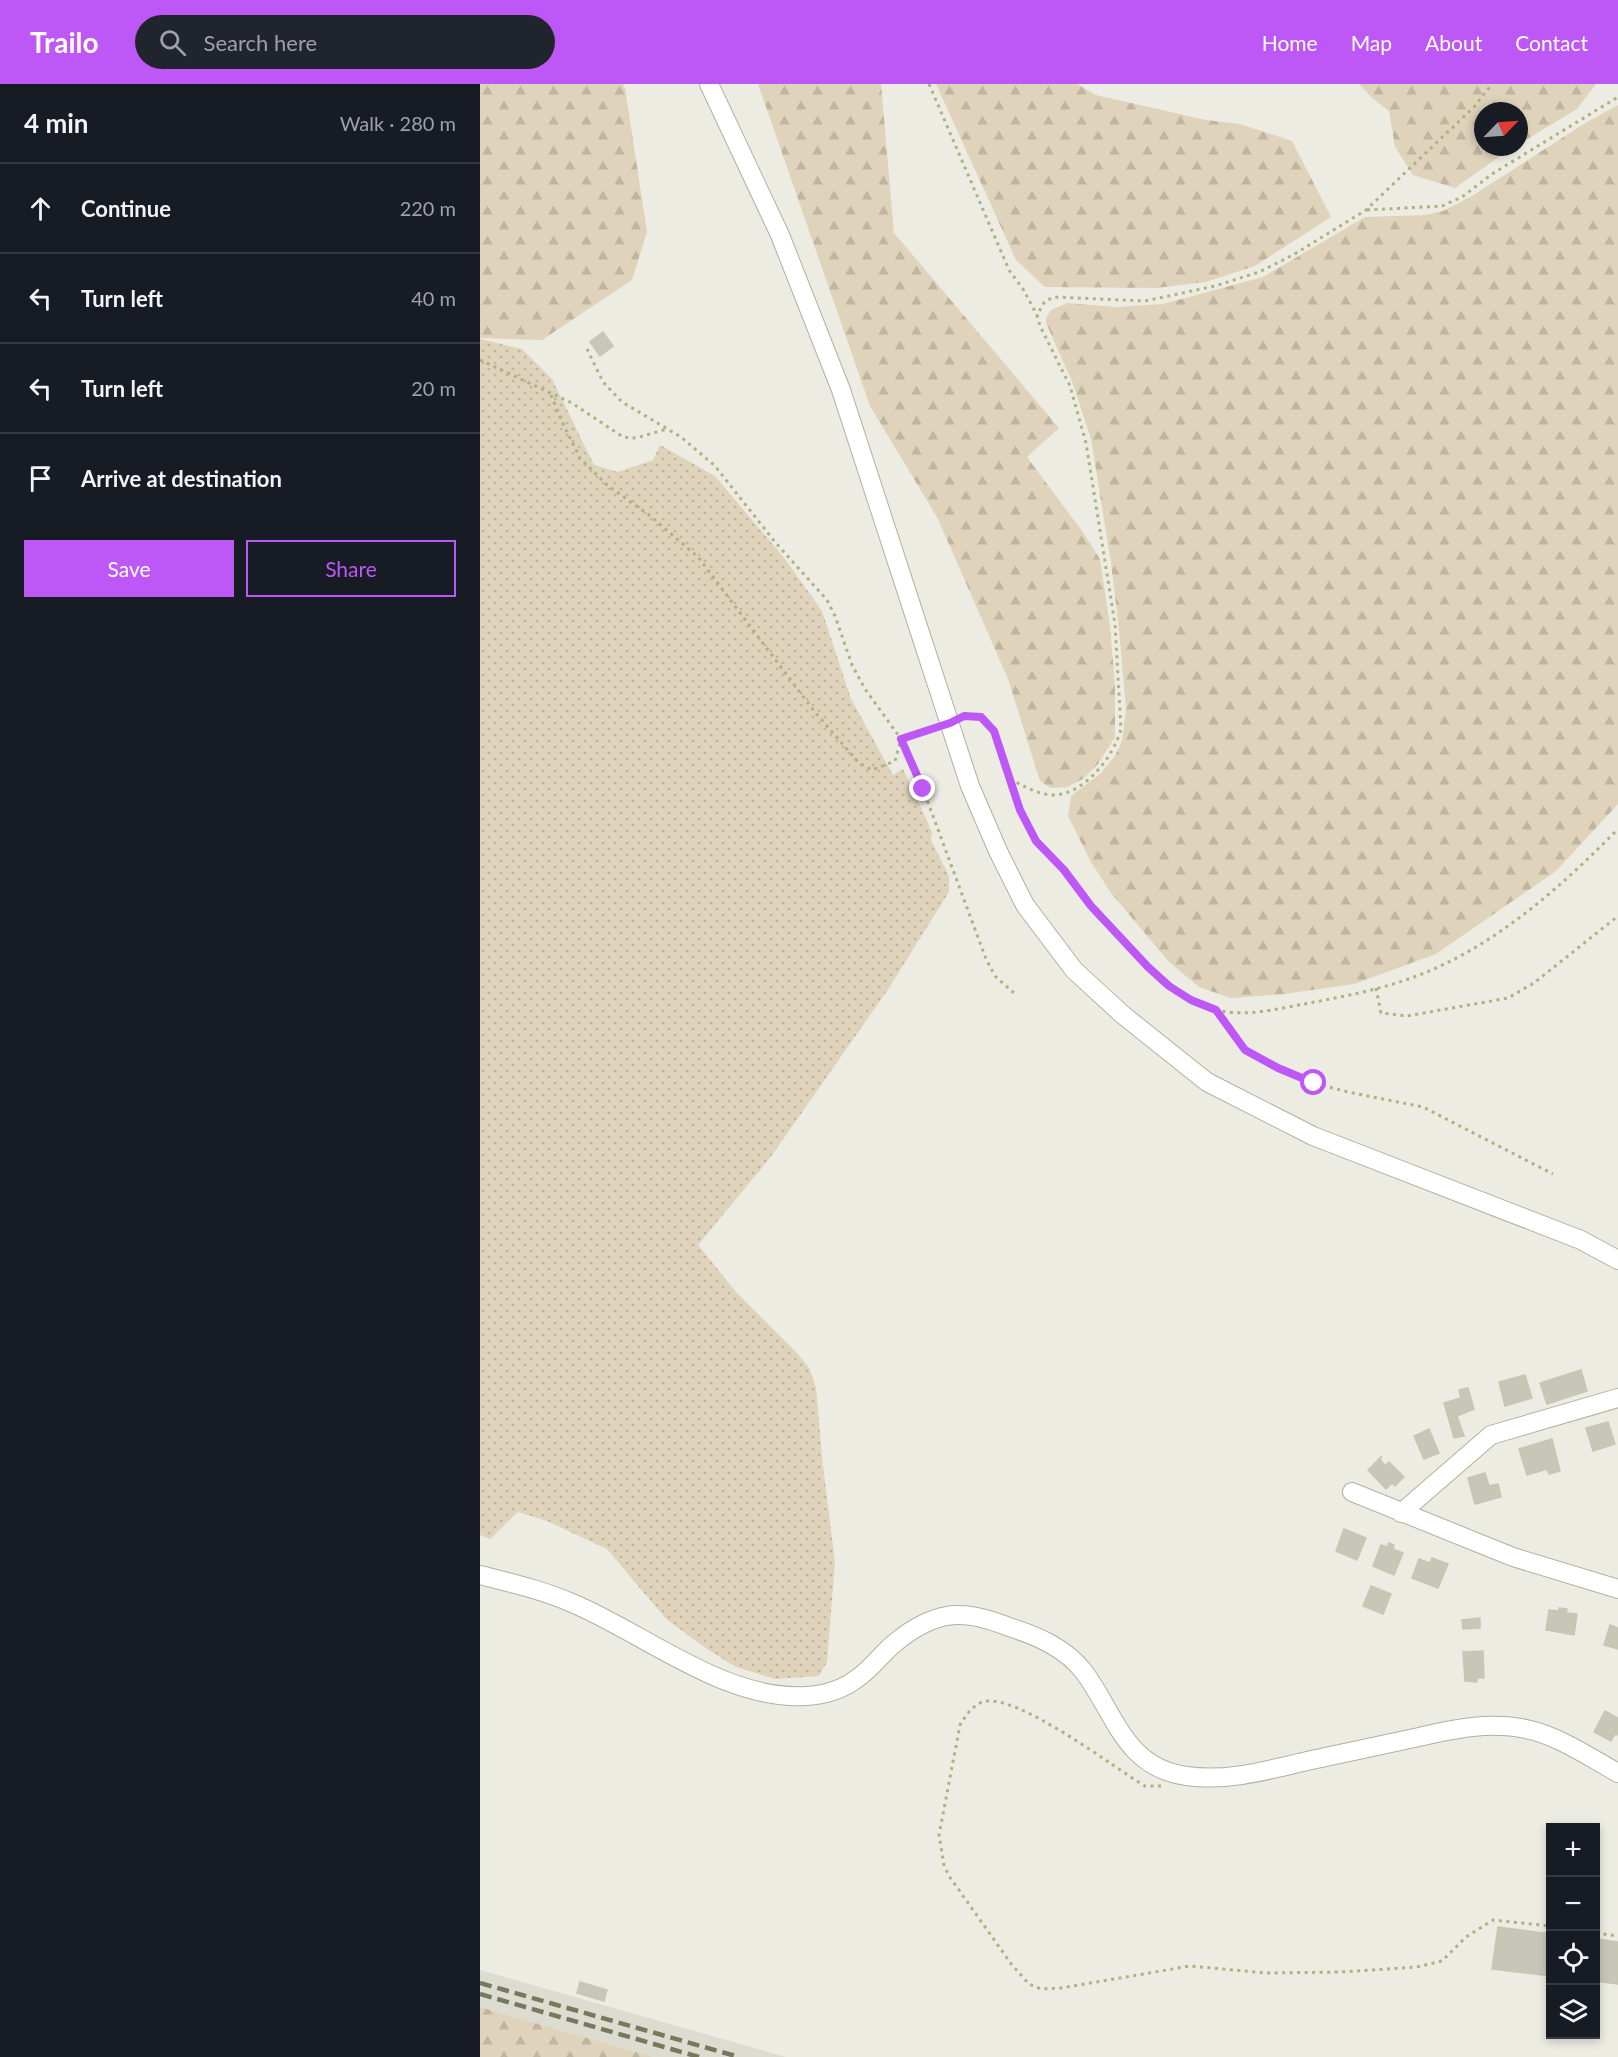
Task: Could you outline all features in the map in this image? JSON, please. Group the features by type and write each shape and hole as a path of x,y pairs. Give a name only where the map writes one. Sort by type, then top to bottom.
{"street":[{"path":"709,84 780,235 841,390 970,786 998,851 1025,905 1074,970 1123,1015 1207,1082 1313,1137 1581,1240 1618,1260"},
{"path":"1401,1513 1491,1435 1618,1398"},
{"path":"1352,1492 1513,1557 1618,1589"},
{"path":"480,1575 531,1588 573,1603 714,1675 747,1689 781,1696 827,1694 844,1686 860,1677 897,1641 919,1626 940,1617 957,1614 1008,1626 1050,1643 1066,1654 1083,1671 1134,1751 1155,1766 1179,1775 1223,1777 1267,1770 1449,1730 1503,1725 1544,1734 1618,1773"}],"path":[{"path":"929,84 1009,270 1023,289 1037,315 1040,326 1070,386 1086,443 1115,624 1121,729 1117,744 1100,768 1070,791 1056,795 1041,794 1010,779"},
{"path":"1037,315 1045,301 1055,297 1145,301 1215,286 1259,272 1285,259 1366,210 1474,107 1492,84"},
{"path":"1366,210 1442,206 1462,197 1492,174 1618,97"},
{"path":"587,349 603,382 615,396 698,450 715,466 775,542 827,600 852,665 864,689 901,739 923,789 986,958 995,976 1015,994"},
{"path":"480,360 572,403 623,437 636,438 667,429"},
{"path":"551,395 580,458 607,485 649,515 698,557 814,711 859,763 872,770 895,761 901,739"},
{"path":"901,739 964,716 981,717 994,731 1020,810 1036,841 1064,870 1091,906 1148,967 1169,986 1191,1000 1216,1010 1242,1012 1278,1009 1351,995 1414,977 1475,949 1578,871 1618,829"},
{"path":"1376,988 1381,1013 1407,1016 1508,998 1534,983 1618,916"},
{"path":"1216,1010 1245,1050 1278,1068 1314,1083 1423,1107 1553,1174"},
{"path":"1179,1775 1158,1788 1145,1786 1047,1722 1009,1704 984,1701 967,1711 960,1725 939,1835 944,1865 1012,1965 1029,1984 1041,1989 1061,1988 1190,1966 1266,1973 1340,1972 1417,1967 1442,1961 1466,1937 1493,1920 1546,1925"},
{"path":"1600,1934 1618,1936"}],"shaded area":[{"path":"480,1970 786,2057 654,2057 480,2007"}],"green space":[{"path":"480,84 623,84 625,88 647,232 632,280 542,340 480,338"},
{"path":"758,84 881,84 894,233 1059,428 1027,457 1100,559 1110,626 1115,685 1115,737 1098,764 1083,779 1067,787 1051,788 1040,781 1008,679 938,519 870,406"},
{"path":"936,84 1077,84 1096,95 1206,120 1240,124 1292,141 1331,217 1255,266 1206,282 1156,288 1045,287 1016,260"},
{"path":"1359,84 1596,84 1577,109 1528,139 1528,102 1474,102 1474,156 1500,156 1455,188 1413,175 1395,147 1389,111"},
{"path":"1618,105 1618,804 1556,871 1436,954 1354,984 1284,994 1231,998 1199,987 1169,962 1111,893 1091,862 1068,816 1071,796 1100,774 1115,756 1122,741 1126,710 1111,563 1091,439 1073,384 1046,323 1046,318 1051,310 1067,303 1116,307 1163,304 1263,277 1365,217 1425,215 1443,211 1472,196 1582,125"},
{"path":"480,339 522,349 552,379 594,465 618,472 653,460 660,445 715,476 785,559 822,611 851,699 893,775 903,769 932,832 931,840 949,876 949,892 887,991 770,1158 698,1245 736,1292 797,1353 809,1368 816,1387 835,1562 827,1662 819,1676 775,1679 736,1667 666,1619 607,1549 547,1521 518,1512 490,1539 480,1535"},
{"path":"480,2007 654,2057 480,2057"}],"building":[{"path":"603,332 613,346 600,356 590,342"},
{"path":"1581,1370 1587,1391 1547,1404 1540,1383"},
{"path":"1525,1375 1532,1398 1505,1406 1499,1382"},
{"path":"1468,1388 1474,1409 1457,1416 1464,1436 1454,1438 1444,1403 1461,1398 1459,1390"},
{"path":"1608,1422 1615,1444 1593,1451 1586,1428"},
{"path":"1429,1429 1439,1453 1424,1459 1414,1436"},
{"path":"1552,1439 1560,1471 1549,1474 1547,1469 1527,1475 1519,1449"},
{"path":"1382,1456 1380,1459 1385,1466 1389,1462 1404,1477 1395,1486 1392,1483 1386,1489 1368,1470"},
{"path":"1485,1473 1489,1486 1498,1484 1501,1497 1475,1504 1468,1478"},
{"path":"1344,1529 1366,1538 1357,1560 1336,1551"},
{"path":"1389,1543 1394,1545 1393,1549 1403,1553 1394,1575 1373,1566 1381,1545 1387,1547"},
{"path":"1432,1558 1448,1564 1438,1588 1412,1578 1419,1559 1430,1563"},
{"path":"1371,1586 1391,1594 1383,1614 1363,1606"},
{"path":"1559,1608 1567,1609 1566,1613 1577,1614 1574,1635 1546,1630 1549,1610 1559,1611"},
{"path":"1480,1618 1480,1628 1463,1629 1462,1620"},
{"path":"1610,1625 1618,1628 1618,1649 1604,1645"},
{"path":"1483,1651 1484,1678 1477,1678 1477,1682 1465,1681 1463,1652"},
{"path":"1605,1711 1618,1718 1618,1735 1615,1734 1611,1741 1594,1732"},
{"path":"1498,1927 1546,1933 1546,1976 1492,1969"},
{"path":"1600,1940 1618,1942 1618,1984 1600,1982"},
{"path":"580,1982 607,1990 604,2001 577,1993"}],"railway":[{"path":"480,1983 739,2057"},
{"path":"480,1994 699,2057"}],"route":[{"path":"923,789 901,739 964,716 981,717 994,731 1020,810 1036,841 1064,870 1091,906 1169,986 1191,1000 1216,1010 1245,1050 1278,1068 1314,1083"}]}
